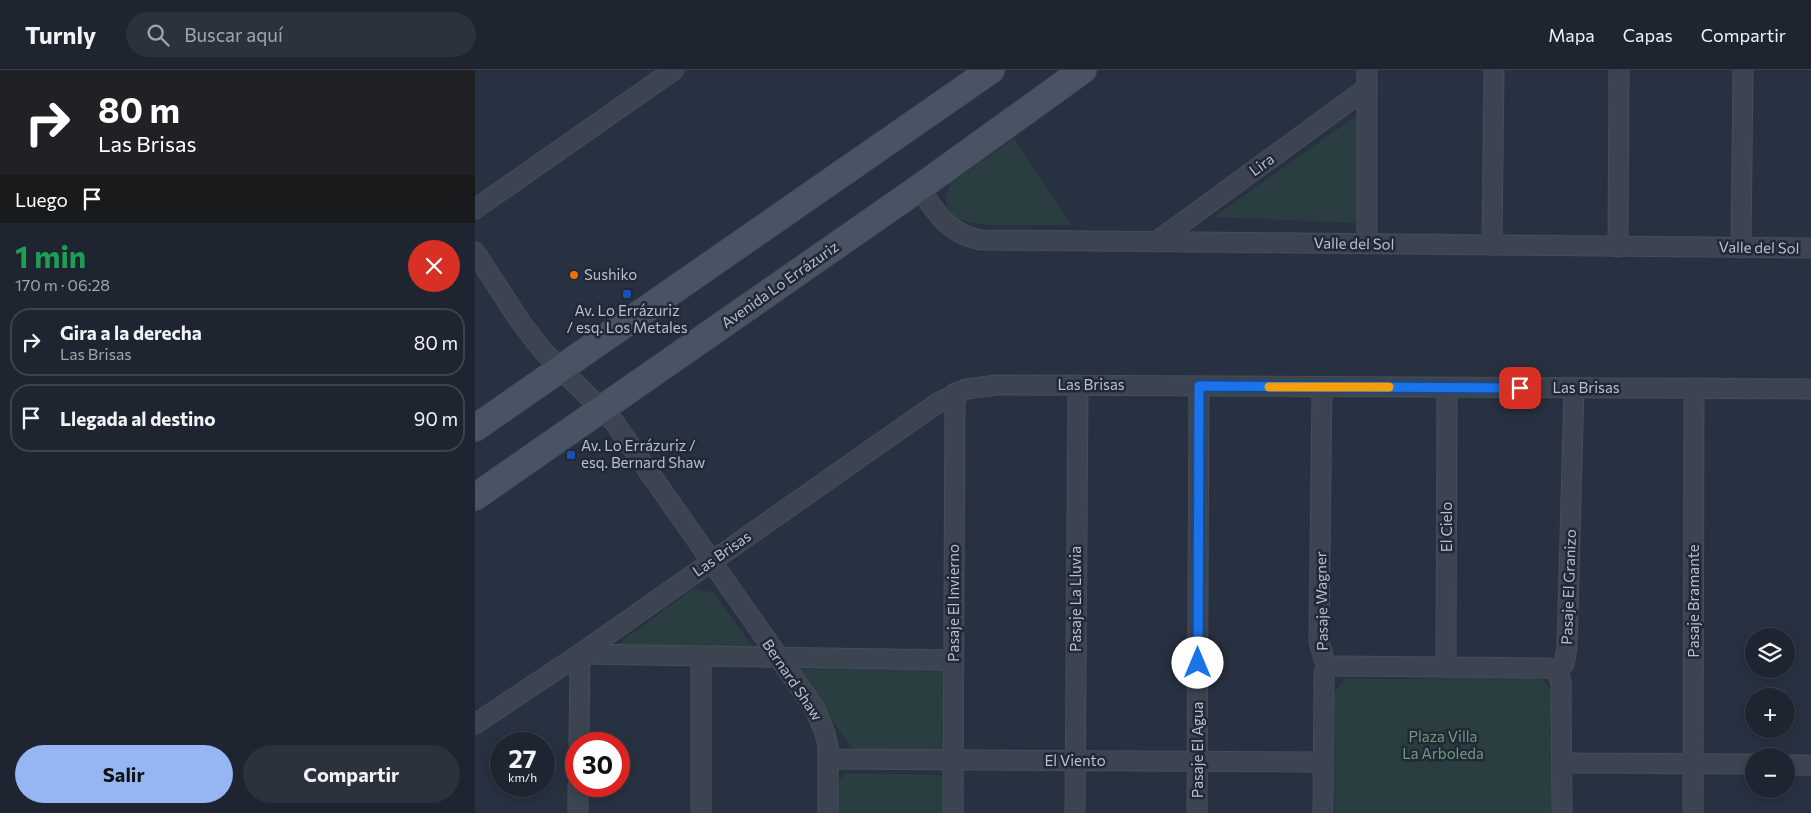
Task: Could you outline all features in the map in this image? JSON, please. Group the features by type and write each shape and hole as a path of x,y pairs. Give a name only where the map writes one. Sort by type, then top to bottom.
{"main road":[{"name":"Avenida Lo Errázuriz","path":"475,497 919,188 1083,70"},
{"path":"475,428 975,75"}],"street":[{"path":"475,209 674,70"},
{"path":"1492,245 1494,70"},
{"path":"1618,247 1619,70"},
{"path":"1741,248 1743,70"},
{"path":"1367,79 1367,244"},
{"name":"Lira","path":"1156,242 1367,79"},
{"name":"Valle del Sol","path":"919,188 945,224 971,239 991,241 1811,248"},
{"name":"Bernard Shaw","path":"475,252 520,322 541,350 614,422 815,709 828,746 828,813"},
{"name":"Las Brisas","path":"475,724 579,654 936,404 955,394 987,385 1811,389"},
{"name":"Pasaje La Lluvia","path":"1075,813 1077,385"},
{"name":"Pasaje El Agua","path":"1197,813 1199,386"},
{"name":"Pasaje Wagner","path":"1322,387 1319,642 1327,670 1324,674 1323,813"},
{"name":"El Cielo","path":"1446,667 1447,388"},
{"name":"Pasaje El Granizo","path":"1557,672 1564,664 1567,648 1574,388"},
{"name":"Pasaje Bramante","path":"1693,813 1694,389"},
{"name":"Pasaje El Invierno","path":"953,813 955,394"},
{"path":"579,732 579,654 954,660"},
{"path":"701,656 701,813"},
{"path":"1327,670 1331,666 1337,666 1548,668 1557,672 1561,682 1562,813"},
{"name":"El Viento","path":"828,760 1323,762"},
{"path":"1563,763 1745,764"},
{"path":"1795,765 1811,765"},
{"path":"578,797 578,813"}],"green space":[{"path":"1356,116 1356,223 1214,217"},
{"path":"1014,138 1072,225 978,224 955,217 949,209 946,199 950,184"},
{"path":"693,589 713,592 755,650 615,646"},
{"path":"795,669 950,670 946,753 855,752"},
{"name":"Plaza Villa La Arboleda","path":"1540,677 1553,692 1551,813 1335,813 1334,692 1345,679"},
{"path":"845,773 940,775 947,785 947,813 837,813 837,784"}],"slow traffic":[{"path":"1269,387 1389,387"}],"place":[{"name":"Sushiko","path":"574,275"},
{"name":"Av. Lo Errázuriz / esq. Los Metales","path":"627,294"},
{"name":"Av. Lo Errázuriz / esq. Bernard Shaw","path":"571,455"}],"route":[{"path":"1198,663 1199,386 1520,388"}]}
